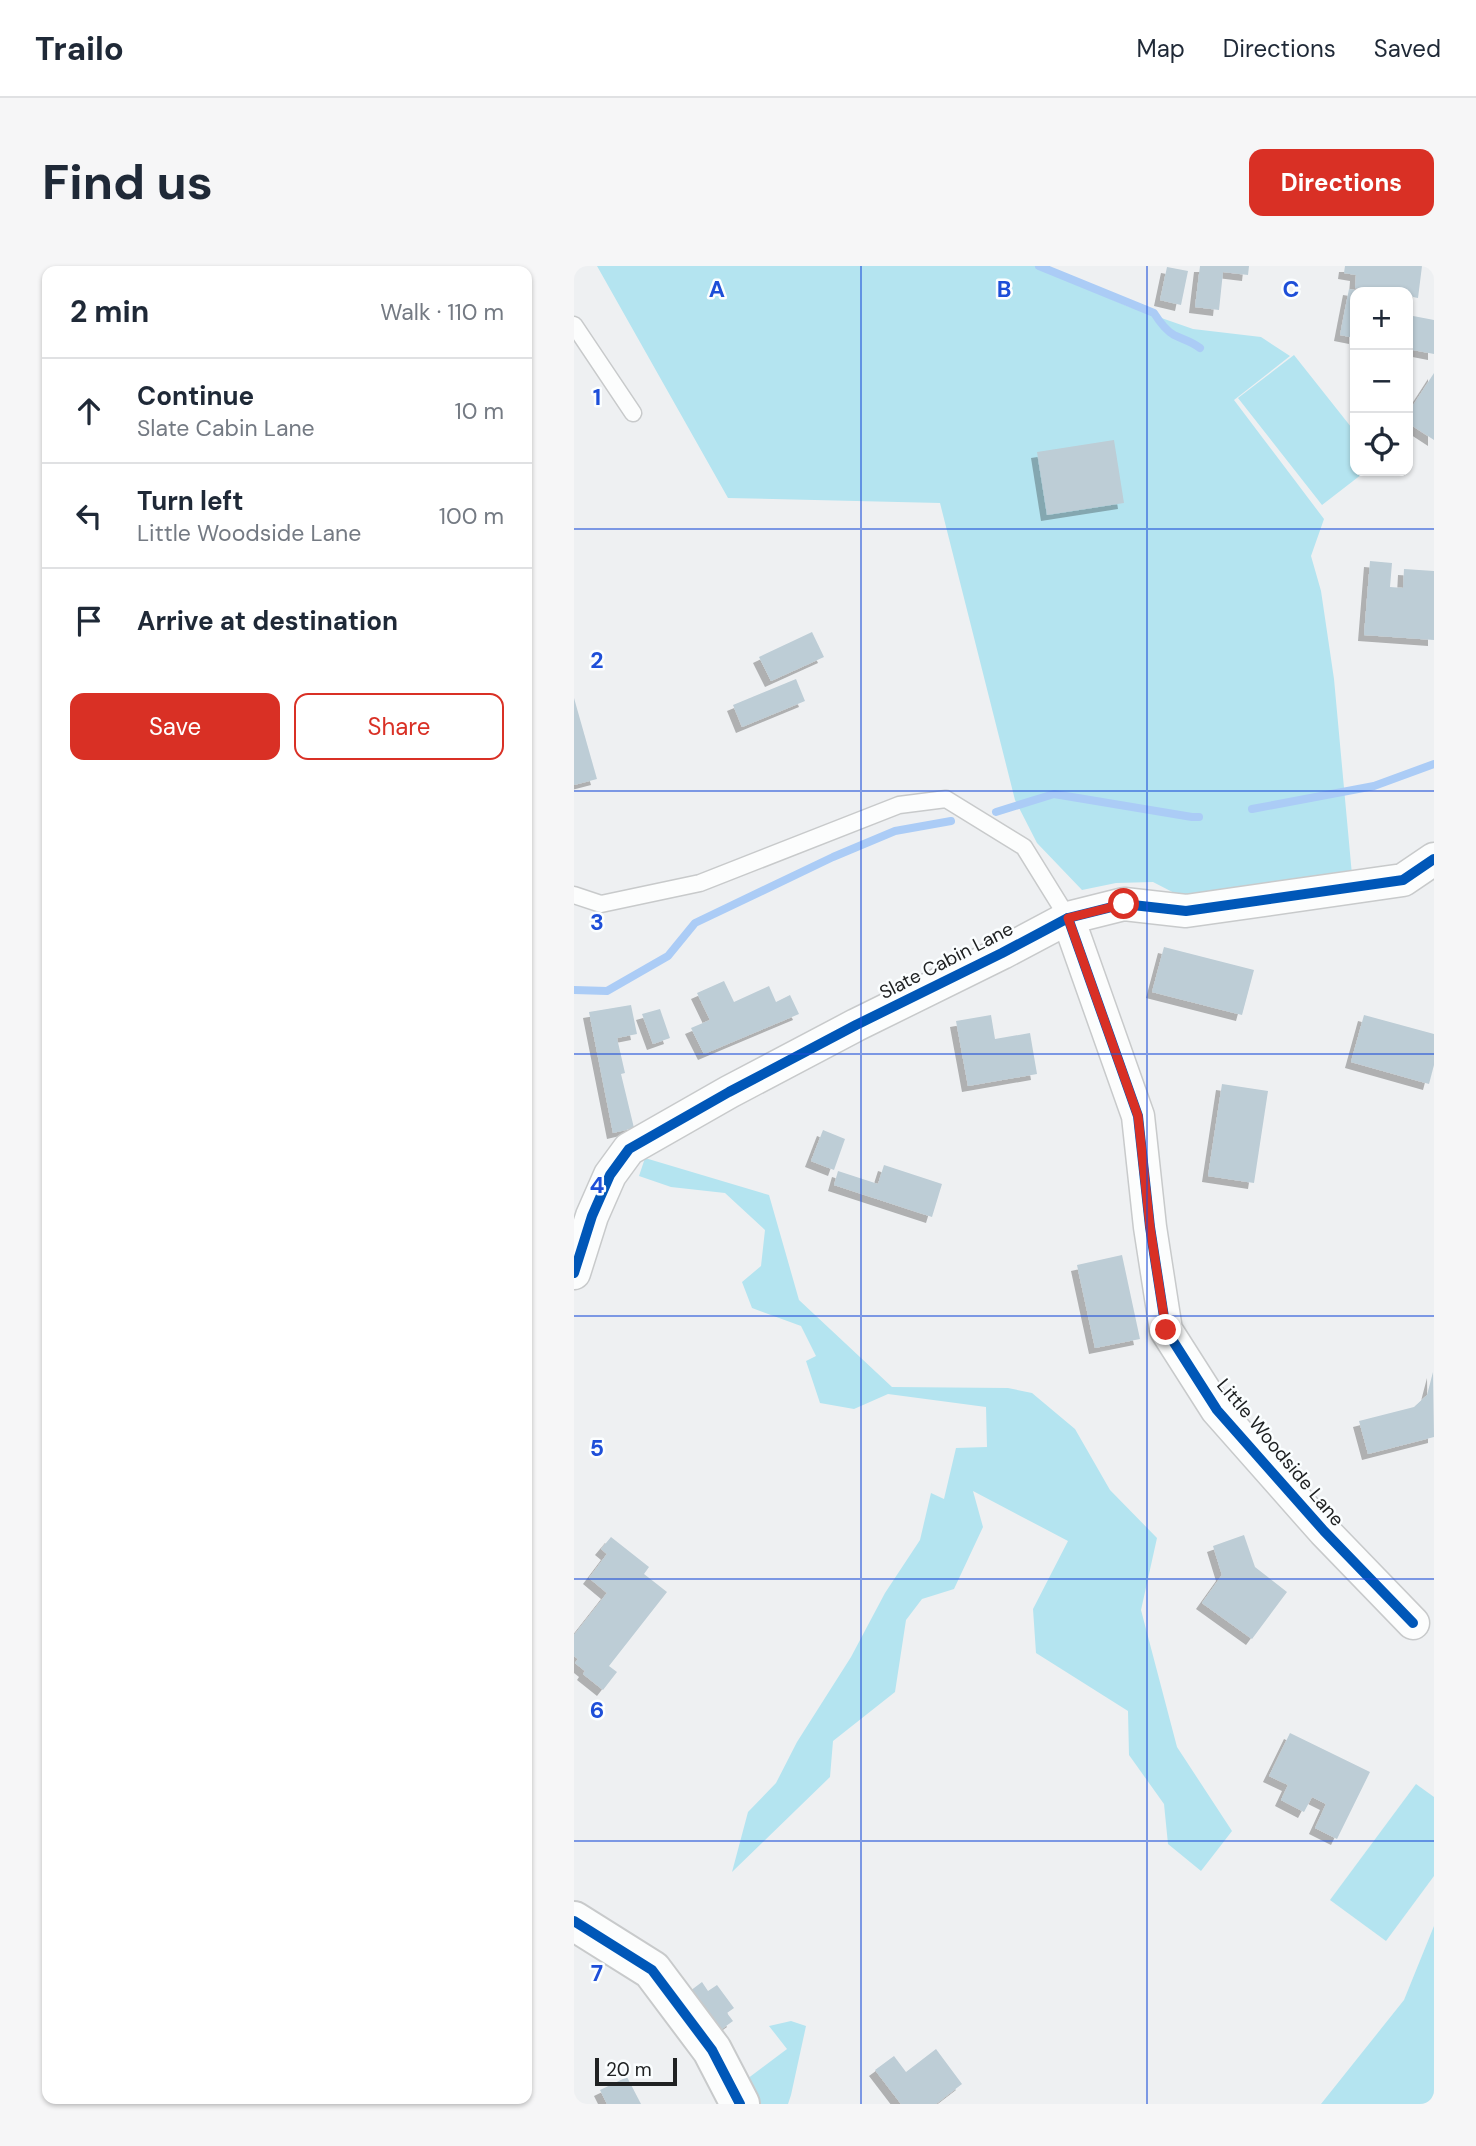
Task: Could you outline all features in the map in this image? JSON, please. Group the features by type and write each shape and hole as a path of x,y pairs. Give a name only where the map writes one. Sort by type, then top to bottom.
{"street":[{"name":"Slate Cabin Lane","path":"574,1273 592,1216 610,1175 629,1149 844,1031 1068,918 1124,904 1186,911 1403,880 1434,859"},
{"name":"Little Woodside Lane","path":"1068,918 1138,1116 1150,1227 1166,1330 1217,1410 1324,1531 1413,1623"},
{"path":"574,1921 652,1970 712,2050 740,2104"}],"lane":[{"path":"574,325 633,414"},
{"path":"574,895 601,904 700,883 899,805 946,799 1024,847 1068,918"}],"shaded area":[{"path":"597,266 1035,266 1127,306 1193,329 1261,337 1290,356 1234,400 1324,519 1311,556 1321,591 1334,679 1352,875 1184,898 1153,882 1116,883 1082,890 1037,843 1015,800 940,503 728,498"},
{"path":"1294,355 1350,426 1350,476 1360,476 1322,505 1238,398"},
{"path":"645,1158 769,1195 799,1300 892,1387 1008,1388 1032,1393 1075,1429 1110,1490 1157,1538 1141,1610 1177,1747 1232,1831 1201,1871 1168,1844 1164,1804 1129,1755 1128,1711 1036,1653 1033,1609 1068,1541 973,1491 983,1527 954,1589 922,1599 906,1620 895,1692 833,1741 830,1777 732,1872 748,1812 776,1783 797,1742 851,1657 885,1593 920,1540 931,1493 944,1499 956,1448 987,1447 986,1407 888,1394 854,1409 820,1403 806,1361 816,1356 801,1326 752,1308 742,1282 761,1266 765,1230 725,1193 671,1187 639,1176"},
{"path":"1416,1784 1434,1797 1434,1876 1386,1941 1330,1900"},
{"path":"1434,1926 1434,2104 1321,2104 1404,2000"},
{"path":"791,2021 806,2026 788,2104 748,2104 739,2085 787,2049 769,2026"}],"building":[{"path":"1200,266 1249,266 1248,275 1223,272 1219,310 1195,307"},
{"path":"1345,266 1422,266 1418,298 1413,297 1413,287 1355,287 1356,275 1344,273"},
{"path":"1167,267 1188,271 1181,305 1160,300"},
{"path":"1349,289 1350,289 1350,337 1340,335"},
{"path":"1413,316 1434,320 1434,354 1413,350"},
{"path":"1434,373 1434,440 1413,426 1413,405"},
{"path":"1114,440 1124,503 1047,515 1037,452"},
{"path":"1370,561 1392,563 1390,587 1403,588 1404,569 1434,571 1434,640 1364,635"},
{"path":"812,632 824,657 771,681 759,657"},
{"path":"796,679 805,701 742,727 733,705"},
{"path":"574,698 597,779 574,785"},
{"path":"1164,947 1254,970 1242,1015 1152,992"},
{"path":"724,981 734,1002 769,986 776,1002 790,995 799,1014 704,1054 691,1028 710,1020 697,993"},
{"path":"631,1005 637,1034 617,1038 625,1073 621,1074 634,1128 613,1133 589,1012"},
{"path":"660,1009 670,1038 653,1044 642,1014"},
{"path":"991,1015 995,1039 1030,1033 1037,1074 968,1086 956,1021"},
{"path":"1364,1015 1434,1034 1434,1065 1429,1084 1351,1062"},
{"path":"1222,1084 1268,1091 1254,1183 1208,1176"},
{"path":"823,1130 845,1139 834,1170 811,1161"},
{"path":"884,1165 942,1184 932,1217 834,1185 838,1171 878,1184"},
{"path":"1122,1255 1140,1339 1095,1348 1077,1265"},
{"path":"1433,1372 1434,1437 1368,1454 1359,1421 1414,1407 1427,1395"},
{"path":"1244,1535 1255,1567 1287,1592 1252,1639 1202,1603 1222,1575 1213,1546"},
{"path":"611,1537 649,1567 644,1574 667,1592 609,1666 617,1672 603,1690 583,1674 585,1671 575,1663 578,1659 574,1656 574,1635 607,1593 589,1578 607,1554 601,1549"},
{"path":"1290,1733 1370,1772 1337,1839 1315,1828 1326,1804 1312,1797 1304,1812 1281,1800 1288,1785 1269,1776"},
{"path":"702,1982 708,1991 717,1985 734,2008 727,2013 733,2021 715,2034 686,1994"},
{"path":"936,2049 962,2084 936,2104 901,2104 875,2070 894,2056 906,2072"},
{"path":"627,2077 641,2104 607,2104 600,2090"}],"waterway":[{"path":"1039,266 1154,313 1171,333 1200,348"},
{"path":"1252,809 1374,786 1434,764"},
{"path":"996,812 1054,794 1199,817"},
{"path":"574,990 607,991 668,956 695,923 833,857 895,831 951,821"}],"cycle path":[{"path":"574,1273 592,1216 610,1175 629,1149 856,1025 1068,918 1124,904 1186,911 1403,880 1434,859"},
{"path":"1068,918 1138,1116 1150,1227 1166,1330 1217,1410 1324,1531 1413,1623"},
{"path":"574,1921 652,1970 712,2050 740,2104"}],"route":[{"path":"1124,904 1068,918 1138,1116 1150,1227 1166,1330"}]}
